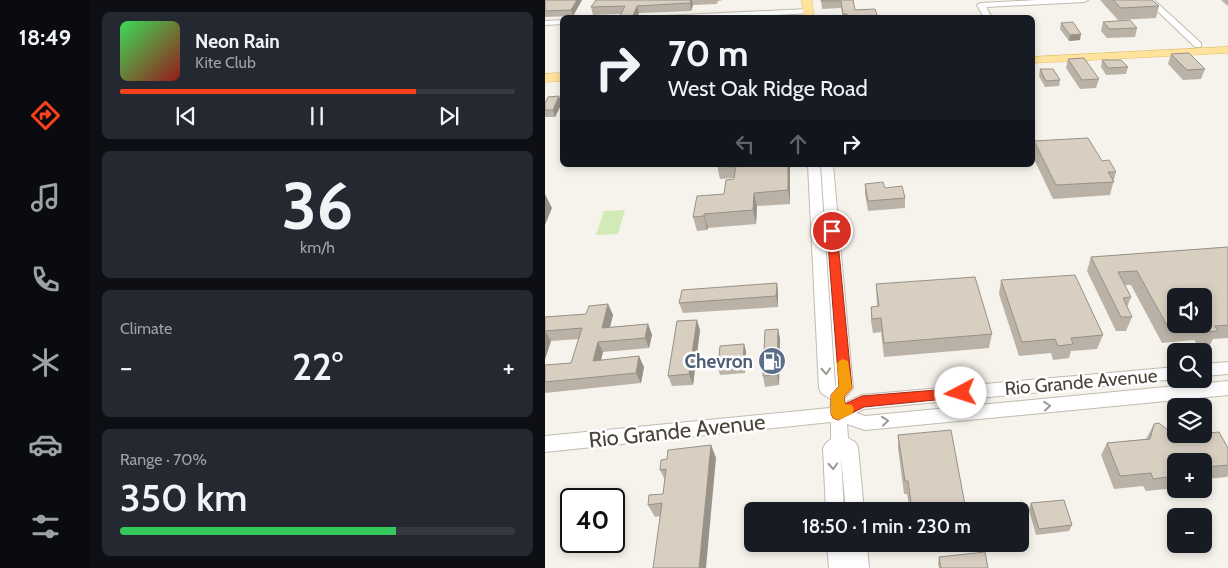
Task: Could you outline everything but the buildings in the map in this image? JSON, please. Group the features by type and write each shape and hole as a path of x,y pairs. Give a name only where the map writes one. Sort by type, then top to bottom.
{"main road":[{"path":"1035,60 1228,44"},
{"path":"1035,53 1195,48 1228,50"},
{"path":"545,78 560,77"},
{"path":"545,85 560,84"}],"street":[{"path":"986,15 981,5 1083,0"},
{"path":"1151,0 1195,48"},
{"path":"711,15 808,9"},
{"path":"545,23 560,22"},
{"path":"827,167 845,388 837,395"},
{"path":"814,171 820,185 823,225 827,230 832,231"},
{"path":"814,171 827,388 837,395"},
{"path":"821,277 825,277 828,281 831,315 840,325"},
{"path":"1212,369 1228,368"},
{"name":"Rio Grande Avenue","path":"545,444 838,414 862,402 1167,374"},
{"path":"1129,377 1138,397"},
{"name":"Rio Grande Avenue","path":"838,414 865,423 1228,388"},
{"path":"961,393 967,413"},
{"path":"837,395 840,442"},
{"path":"840,442 849,446 854,502"},
{"path":"840,442 832,448 835,502 853,491"},
{"path":"838,552 839,568"},
{"path":"858,552 859,568"}],"green space":[{"path":"625,210 618,234 596,235 604,211"}],"slow traffic":[{"path":"843,364 845,388 837,395 838,414 847,409"}],"place":[{"name":"Chevron","path":"772,361"}],"route":[{"path":"832,231 845,388 837,395 838,414 862,402 961,393"}]}
